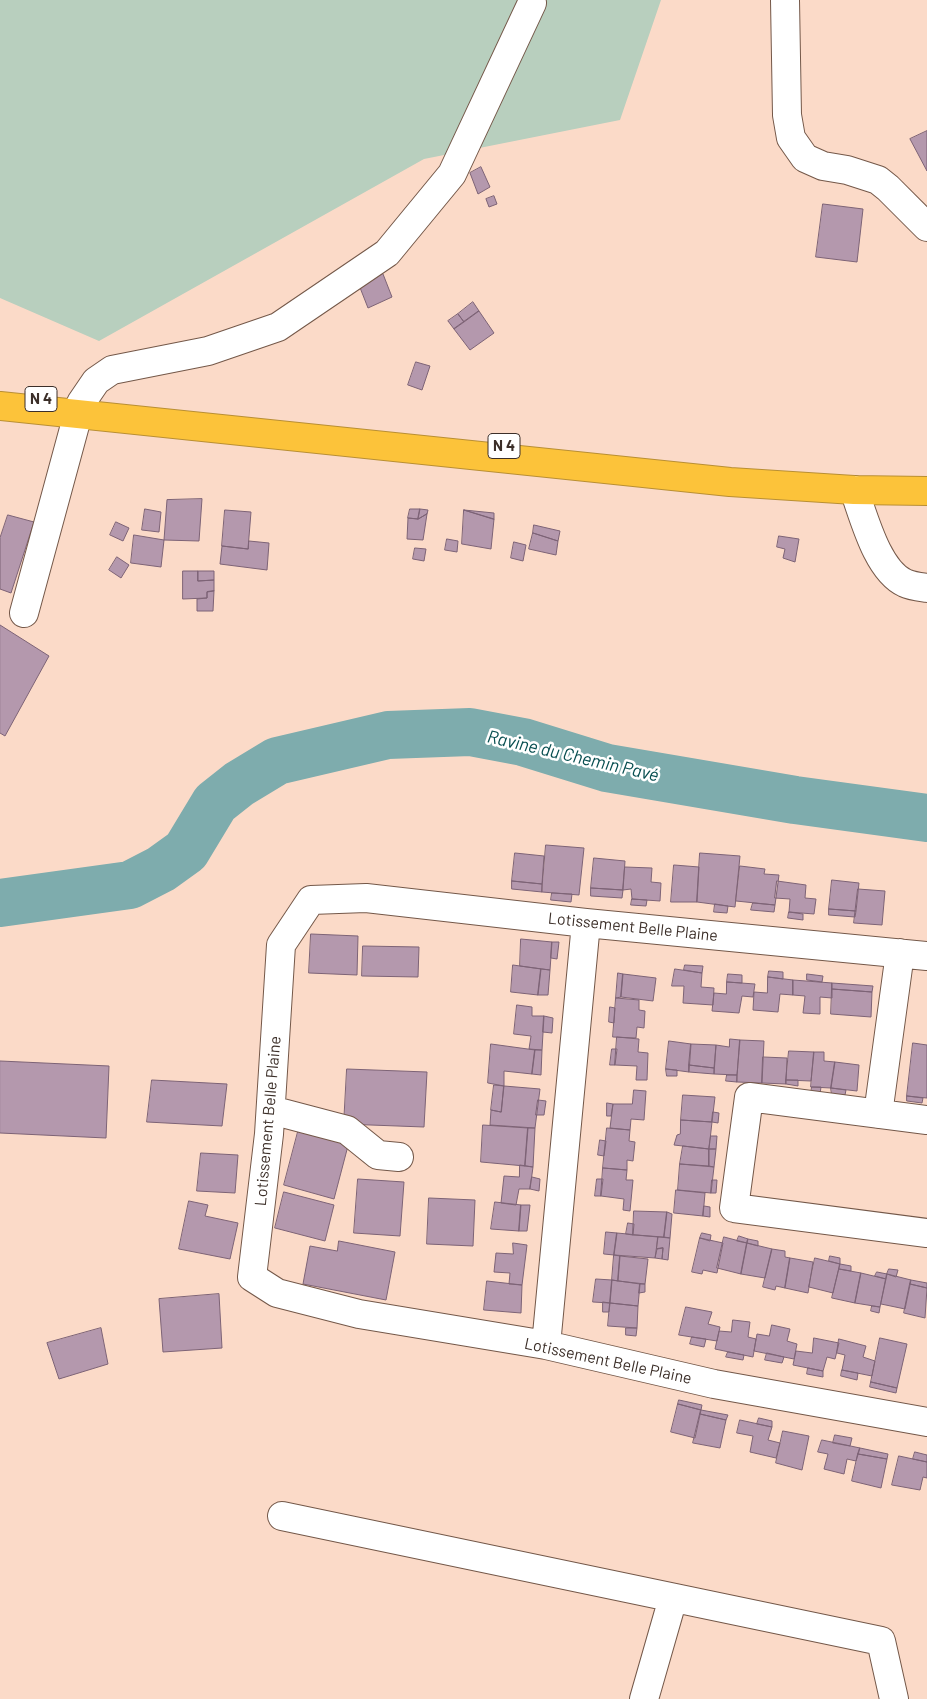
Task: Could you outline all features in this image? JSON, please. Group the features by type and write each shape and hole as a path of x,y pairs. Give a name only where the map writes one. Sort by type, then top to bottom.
{"highway":[{"name":"N 4","path":"0,395 80,408 730,482 854,490 927,491"},
{"name":"N 4","path":"0,406 80,408 724,468 927,479"}],"street":[{"path":"785,0 787,115 791,138 805,158 823,166 847,170 878,180 927,227"},
{"path":"24,613 80,408 96,382 112,370 208,351 278,327 387,253 452,174 532,3"},
{"path":"854,490 872,540 887,569 904,583 927,588"},
{"name":"Lotissement Belle Plaine","path":"927,956 586,923 366,898 311,900 281,945 271,1110 252,1277 277,1294 359,1314 546,1345 714,1384 927,1422"},
{"path":"546,1345 586,923"},
{"path":"878,1114 900,953"},
{"path":"927,1120 749,1097 734,1208 927,1233"},
{"path":"271,1110 348,1130 378,1155 399,1157"},
{"path":"282,1516 881,1641 894,1699"},
{"path":"644,1699 673,1598"}],"green space":[{"path":"0,0 661,0 620,120 424,159 99,341 0,298"}],"building":[{"path":"927,131 927,171 910,139"},
{"path":"481,167 490,187 478,194 470,173"},
{"path":"494,196 497,204 489,207 486,199"},
{"path":"823,204 863,209 857,262 816,257"},
{"path":"383,274 392,297 368,308 359,285"},
{"path":"473,302 479,311 464,322 458,314"},
{"path":"479,311 494,333 470,350 454,329"},
{"path":"458,314 464,322 454,329 448,321"},
{"path":"416,362 430,366 422,390 408,385"},
{"path":"202,499 199,541 164,540 167,500"},
{"path":"145,509 161,512 159,532 142,530"},
{"path":"410,509 420,509 418,519 408,518"},
{"path":"420,509 428,510 427,514 418,519"},
{"path":"225,510 251,512 248,549 222,546"},
{"path":"464,510 494,513 494,519"},
{"path":"464,510 494,519 491,549 462,544"},
{"path":"427,514 423,540 407,539 408,518 418,519"},
{"path":"8,515 34,522 11,593 0,589 0,538"},
{"path":"116,522 129,528 123,541 110,535"},
{"path":"534,525 560,531 558,541 533,533"},
{"path":"533,533 558,541 556,555 529,549"},
{"path":"134,535 164,540 161,567 131,563"},
{"path":"779,536 799,539 795,562 783,558 785,549 777,547"},
{"path":"447,539 458,541 457,552 445,550"},
{"path":"249,541 269,543 267,570 220,564 222,546 248,549"},
{"path":"514,542 526,545 523,561 511,558"},
{"path":"415,548 426,549 424,561 413,559"},
{"path":"117,557 129,565 121,578 109,570"},
{"path":"183,571 198,571 198,581 214,580 214,591 207,592 207,598 183,599"},
{"path":"198,571 214,571 214,580 198,581"},
{"path":"214,591 213,611 197,611 197,599 207,598 207,592"},
{"path":"0,625 49,656 5,736 0,733"},
{"path":"546,845 584,848 579,895 542,892"},
{"path":"515,853 544,856 542,884 512,881"},
{"path":"700,853 740,856 735,907 697,902"},
{"path":"594,858 625,861 623,890 591,888"},
{"path":"674,865 699,867 697,902 671,902"},
{"path":"740,866 765,869 764,874 779,875 775,905 736,901"},
{"path":"625,867 652,868 651,882 661,883 660,901 632,899 631,889 623,890"},
{"path":"832,880 859,883 856,911 829,909"},
{"path":"512,881 542,884 542,892 512,889"},
{"path":"777,881 806,885 805,898 816,899 814,914 789,912 790,899 775,898"},
{"path":"591,888 623,890 622,898 591,896"},
{"path":"858,889 885,891 882,925 854,923"},
{"path":"552,893 572,894 571,902 551,900"},
{"path":"632,899 647,900 646,906 631,905"},
{"path":"753,903 775,905 774,912 751,910"},
{"path":"715,904 728,906 727,913 714,912"},
{"path":"829,909 856,911 855,917 829,915"},
{"path":"789,912 803,914 803,920 788,918"},
{"path":"311,934 358,936 357,975 309,973"},
{"path":"521,939 552,942 550,970 520,966"},
{"path":"552,942 559,942 557,959 551,958"},
{"path":"363,946 419,947 418,977 362,976"},
{"path":"513,965 541,969 538,995 511,992"},
{"path":"685,965 703,966 702,973 684,970"},
{"path":"541,969 550,970 548,995 538,995"},
{"path":"675,969 702,973 701,987 714,988 713,1005 683,1003 684,986 672,986"},
{"path":"769,971 783,972 783,979 768,977"},
{"path":"618,973 623,974 621,997 616,998"},
{"path":"623,974 656,978 653,1001 621,997"},
{"path":"728,974 742,975 742,983 727,982"},
{"path":"807,974 823,976 822,982 807,980"},
{"path":"768,977 793,980 793,995 780,994 778,1012 753,1010 754,992 767,993"},
{"path":"793,980 832,983 832,998 820,997 820,1014 803,1013 805,996 793,995"},
{"path":"727,982 755,984 753,997 742,996 739,1013 712,1011 714,993 726,994"},
{"path":"832,983 873,986 872,992 832,989"},
{"path":"832,989 872,992 871,1017 831,1014"},
{"path":"616,998 639,1000 639,1010 645,1011 644,1028 637,1027 636,1038 613,1037"},
{"path":"517,1005 532,1007 532,1016 544,1016 542,1050 529,1049 531,1036 514,1034"},
{"path":"610,1007 615,1008 614,1023 609,1022"},
{"path":"544,1016 553,1018 552,1033 543,1032"},
{"path":"617,1037 639,1039 638,1052 648,1053 647,1080 636,1080 637,1066 615,1065"},
{"path":"730,1039 740,1040 737,1075 714,1074 716,1045 729,1047"},
{"path":"740,1040 764,1041 762,1083 737,1082"},
{"path":"669,1041 691,1044 689,1072 666,1069"},
{"path":"913,1043 927,1045 927,1098 907,1096"},
{"path":"491,1044 535,1050 532,1074 504,1071 504,1086 488,1083"},
{"path":"691,1044 716,1045 714,1068 689,1065"},
{"path":"612,1049 617,1049 615,1065 610,1065"},
{"path":"535,1050 542,1050 541,1075 532,1074"},
{"path":"789,1051 814,1052 811,1081 786,1080"},
{"path":"814,1052 824,1052 824,1061 835,1062 831,1088 811,1087"},
{"path":"763,1057 787,1058 786,1084 762,1083"},
{"path":"0,1061 109,1066 106,1138 0,1133"},
{"path":"835,1062 859,1065 857,1091 831,1088"},
{"path":"689,1065 714,1068 714,1074 689,1072"},
{"path":"347,1069 427,1072 424,1127 344,1124"},
{"path":"666,1069 677,1070 677,1076 667,1076"},
{"path":"727,1075 737,1075 737,1082 726,1081"},
{"path":"152,1080 227,1084 222,1126 147,1122"},
{"path":"786,1080 798,1080 798,1086 786,1084"},
{"path":"494,1085 504,1086 501,1112 491,1110"},
{"path":"504,1086 540,1089 535,1128 490,1125 491,1110 501,1112"},
{"path":"812,1087 821,1087 820,1094 811,1093"},
{"path":"831,1088 846,1090 845,1095 832,1095"},
{"path":"634,1090 646,1091 644,1120 631,1119 630,1130 610,1128 613,1104 632,1104"},
{"path":"683,1095 715,1097 712,1122 681,1120"},
{"path":"907,1096 923,1098 922,1103 907,1101"},
{"path":"538,1100 546,1101 544,1115 536,1115"},
{"path":"607,1103 613,1104 611,1116 607,1116"},
{"path":"713,1112 719,1113 718,1123 712,1122"},
{"path":"681,1120 712,1122 709,1149 674,1145 677,1135 680,1134"},
{"path":"483,1125 528,1128 525,1166 481,1162"},
{"path":"299,1128 349,1142 334,1199 284,1185"},
{"path":"528,1128 535,1128 533,1167 525,1166"},
{"path":"607,1128 630,1130 629,1141 635,1142 633,1161 627,1160 627,1170 603,1168"},
{"path":"711,1136 717,1136 716,1149 709,1149"},
{"path":"600,1140 606,1141 604,1156 598,1155"},
{"path":"683,1146 709,1149 709,1166 680,1164"},
{"path":"709,1149 716,1149 714,1167 709,1166"},
{"path":"201,1153 238,1155 235,1193 197,1191"},
{"path":"680,1164 714,1167 711,1193 678,1190"},
{"path":"520,1165 533,1167 530,1189 519,1189 516,1205 501,1203 504,1176 519,1177"},
{"path":"603,1168 627,1170 626,1180 633,1180 630,1211 623,1210 624,1199 601,1196"},
{"path":"532,1177 540,1179 539,1191 530,1189"},
{"path":"358,1179 404,1182 400,1236 354,1233"},
{"path":"597,1179 603,1179 601,1196 595,1196"},
{"path":"712,1180 717,1180 716,1193 711,1193"},
{"path":"676,1190 705,1193 703,1216 674,1213"},
{"path":"284,1192 334,1205 325,1241 275,1228"},
{"path":"429,1198 475,1200 473,1246 427,1244"},
{"path":"189,1201 208,1205 205,1216 238,1223 230,1259 179,1249"},
{"path":"495,1202 521,1205 519,1231 491,1229"},
{"path":"521,1205 530,1205 527,1231 519,1231"},
{"path":"704,1206 710,1207 710,1217 703,1216"},
{"path":"634,1211 667,1212 664,1237 633,1235"},
{"path":"667,1212 672,1214 670,1238 664,1237"},
{"path":"628,1223 634,1224 633,1235 626,1234"},
{"path":"606,1232 617,1233 614,1255 604,1254"},
{"path":"617,1233 658,1237 655,1258 614,1255"},
{"path":"702,1233 711,1235 710,1241 700,1238"},
{"path":"739,1236 748,1239 747,1243 737,1241"},
{"path":"658,1237 670,1238 668,1260 662,1259 663,1248 657,1249"},
{"path":"724,1237 747,1243 741,1274 717,1268"},
{"path":"700,1238 723,1243 717,1273 703,1270 702,1274 692,1272"},
{"path":"748,1239 758,1241 758,1246 747,1243"},
{"path":"339,1241 395,1252 386,1300 303,1284 310,1246 337,1251"},
{"path":"513,1243 527,1245 522,1285 509,1284 510,1273 494,1272 496,1253 513,1254"},
{"path":"747,1243 772,1249 765,1278 741,1274"},
{"path":"663,1248 662,1259 655,1258 657,1249"},
{"path":"772,1249 785,1251 785,1257 790,1258 785,1288 776,1286 775,1290 763,1287"},
{"path":"614,1255 620,1256 618,1281 612,1280"},
{"path":"620,1256 648,1259 645,1284 618,1281"},
{"path":"830,1256 840,1258 840,1264 829,1261"},
{"path":"790,1258 813,1262 808,1293 785,1288"},
{"path":"815,1258 840,1264 833,1293 809,1287"},
{"path":"840,1264 851,1266 851,1271 839,1269"},
{"path":"839,1269 861,1273 855,1303 832,1298"},
{"path":"889,1269 898,1270 896,1277 887,1274"},
{"path":"877,1272 887,1274 886,1279 875,1276"},
{"path":"861,1273 886,1279 880,1307 855,1303"},
{"path":"887,1274 911,1280 905,1309 881,1304"},
{"path":"596,1279 612,1280 610,1303 593,1302"},
{"path":"612,1280 640,1284 638,1306 610,1303"},
{"path":"911,1280 927,1283 927,1288 910,1284"},
{"path":"487,1281 522,1285 521,1313 484,1310"},
{"path":"640,1284 645,1284 645,1292 639,1293"},
{"path":"910,1284 927,1288 925,1318 904,1313"},
{"path":"219,1294 222,1348 163,1352 159,1299"},
{"path":"603,1302 610,1303 609,1312 603,1312"},
{"path":"610,1303 638,1306 637,1328 608,1326"},
{"path":"872,1306 880,1307 879,1313 871,1311"},
{"path":"686,1307 712,1312 708,1324 720,1327 717,1341 679,1335"},
{"path":"733,1320 750,1322 748,1337 756,1339 753,1357 715,1349 719,1331 731,1332"},
{"path":"772,1325 790,1329 787,1341 797,1344 794,1359 754,1351 757,1334 769,1336"},
{"path":"101,1328 108,1364 59,1379 47,1343"},
{"path":"626,1328 637,1328 636,1336 626,1335"},
{"path":"692,1337 706,1339 704,1347 690,1344"},
{"path":"814,1338 839,1343 835,1359 827,1357 823,1371 793,1365 796,1351 812,1353"},
{"path":"880,1338 907,1344 897,1388 871,1382"},
{"path":"839,1339 866,1346 863,1357 875,1361 872,1376 842,1370 845,1355 837,1353"},
{"path":"728,1352 744,1355 743,1360 726,1357"},
{"path":"767,1353 784,1357 782,1363 765,1360"},
{"path":"808,1368 823,1371 823,1377 807,1374"},
{"path":"842,1370 858,1373 857,1380 841,1376"},
{"path":"871,1382 897,1388 896,1393 870,1387"},
{"path":"679,1400 702,1405 701,1410 678,1404"},
{"path":"678,1404 701,1410 695,1438 671,1432"},
{"path":"701,1410 728,1415 726,1420 700,1414"},
{"path":"700,1414 726,1420 720,1448 693,1443"},
{"path":"759,1418 772,1421 772,1427 757,1424"},
{"path":"740,1420 772,1427 768,1440 780,1443 776,1458 750,1452 753,1436 737,1433"},
{"path":"783,1431 809,1436 802,1470 776,1463"},
{"path":"835,1435 852,1438 850,1446 833,1443"},
{"path":"822,1440 860,1448 856,1461 847,1459 844,1474 824,1469 828,1454 818,1452"},
{"path":"860,1448 888,1454 887,1459 858,1454"},
{"path":"915,1452 927,1455 927,1462 913,1459"},
{"path":"858,1454 887,1459 881,1488 852,1481"},
{"path":"899,1456 927,1462 927,1478 923,1477 920,1490 892,1485"}],"waterway":[{"name":"Ravine du Chemin Pavé","path":"0,903 130,885 161,869 186,851 215,803 239,784 277,761 388,735 470,732 523,742 607,768 795,800 927,818"}]}
